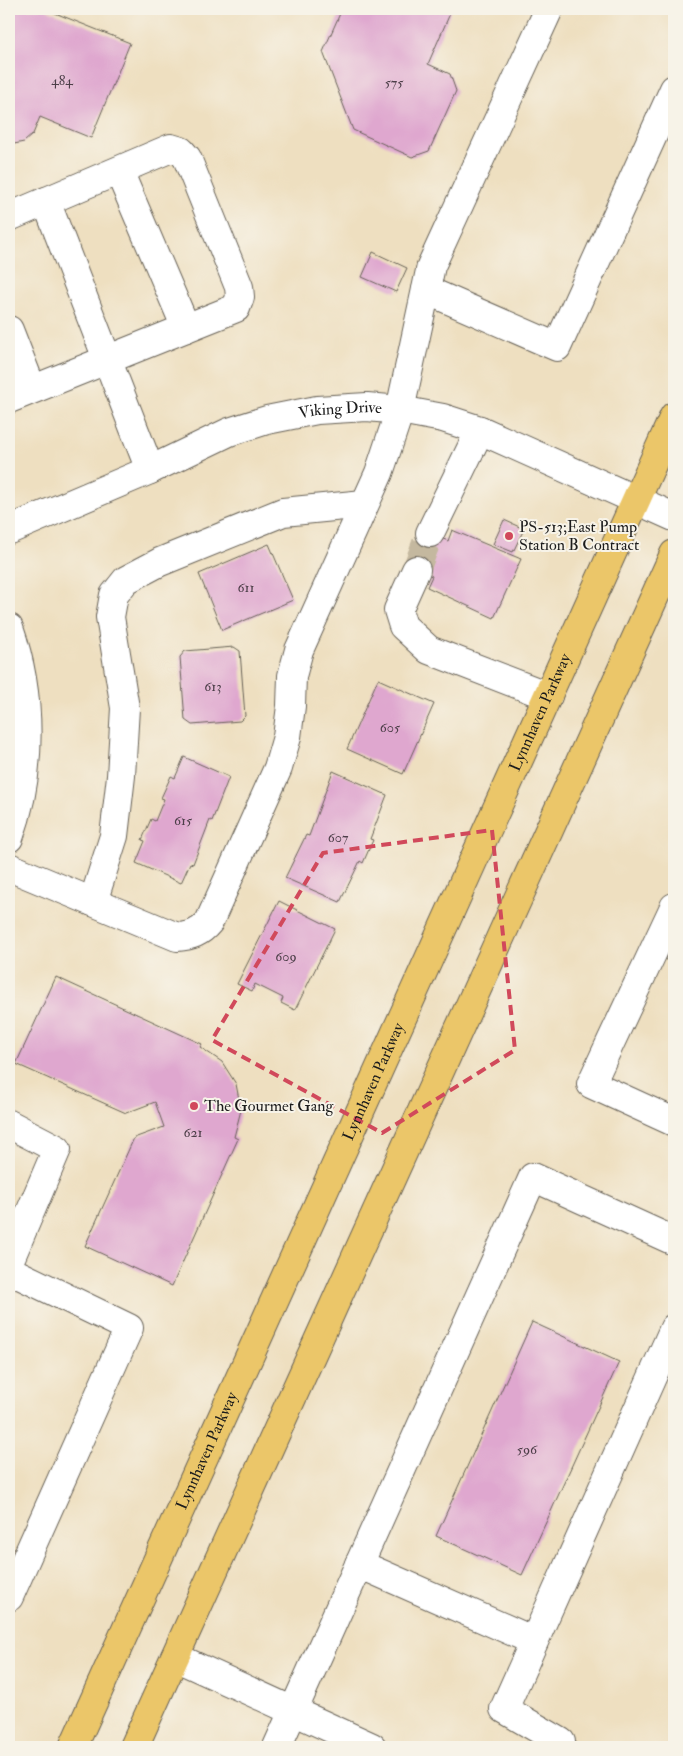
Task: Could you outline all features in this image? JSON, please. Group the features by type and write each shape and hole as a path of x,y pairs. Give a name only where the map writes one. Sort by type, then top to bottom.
{"main road":[{"name":"Lynnhaven Parkway","path":"73,1747 674,416"},
{"path":"134,1747 674,554"}],"street":[{"path":"9,867 177,937 191,936 204,929 209,922 278,768 287,737 292,676 299,650 378,473 400,410 431,266 549,9"},
{"path":"426,290 558,347 674,89"},
{"path":"9,217 171,148 180,151 187,158 239,287 240,297 236,308 21,394 9,330"},
{"path":"119,171 186,328"},
{"path":"46,201 150,470"},
{"name":"Viking Drive","path":"9,530 150,470 229,432 268,420 317,410 367,407 400,410 443,418 480,430 674,517"},
{"path":"430,533 480,430"},
{"path":"93,902 114,836 121,776 125,708 110,617 114,595 126,580 160,562 283,512 364,504"},
{"path":"416,570 398,610 403,626 428,650 548,696"},
{"path":"9,628 23,685 26,732 24,778 9,838"},
{"path":"674,907 591,1084 674,1122"},
{"path":"9,1124 57,1150 9,1262"},
{"path":"277,1747 533,1177 674,1241"},
{"path":"9,1270 129,1328 9,1597"},
{"path":"560,1747 561,1742 504,1709 674,1328"},
{"path":"359,1564 534,1641"},
{"path":"175,1657 372,1747"}],"highlighted area":[{"path":"492,830 515,1050 382,1133 212,1040 323,853"}],"building":[{"path":"9,9 45,9 130,43 91,138 40,117 33,134 24,142 9,145"},
{"path":"342,9 452,9 428,64 450,74 456,91 429,151 412,157 353,130 323,52"},
{"path":"373,252 407,268 396,292 362,277"},
{"name":"PS-513;East Pump Station B Contract","path":"504,520 524,529 513,552 493,544"},
{"path":"452,530 521,559 494,618 427,587 432,576 409,566 425,531 448,541"},
{"path":"269,544 293,600 222,630 199,574"},
{"path":"234,647 240,651 245,716 240,721 192,725 185,720 180,657 185,651"},
{"path":"378,679 434,704 403,774 347,749"},
{"path":"184,757 229,777 193,864 190,863 181,883 136,863 145,841 142,840 151,819 155,821 164,799 161,798 171,776 175,778"},
{"path":"333,771 387,795 370,839 373,840 363,863 360,861 340,902 285,878 306,835 309,836"},
{"path":"279,901 335,929 295,1010 281,1003 283,998 255,984 252,991 237,984"},
{"path":"56,977 202,1044 200,1047 222,1062 236,1084 241,1110 234,1137 238,1139 172,1286 85,1246 134,1138 164,1127 155,1102 126,1113 16,1064"},
{"path":"532,1322 619,1362 522,1575 436,1536"}],"tunnel":[{"path":"416,570 430,533"}],"place":[{"name":"PS-513;East Pump Station B Contract","path":"509,536"},
{"name":"The Gourmet Gang","path":"194,1106"}]}
